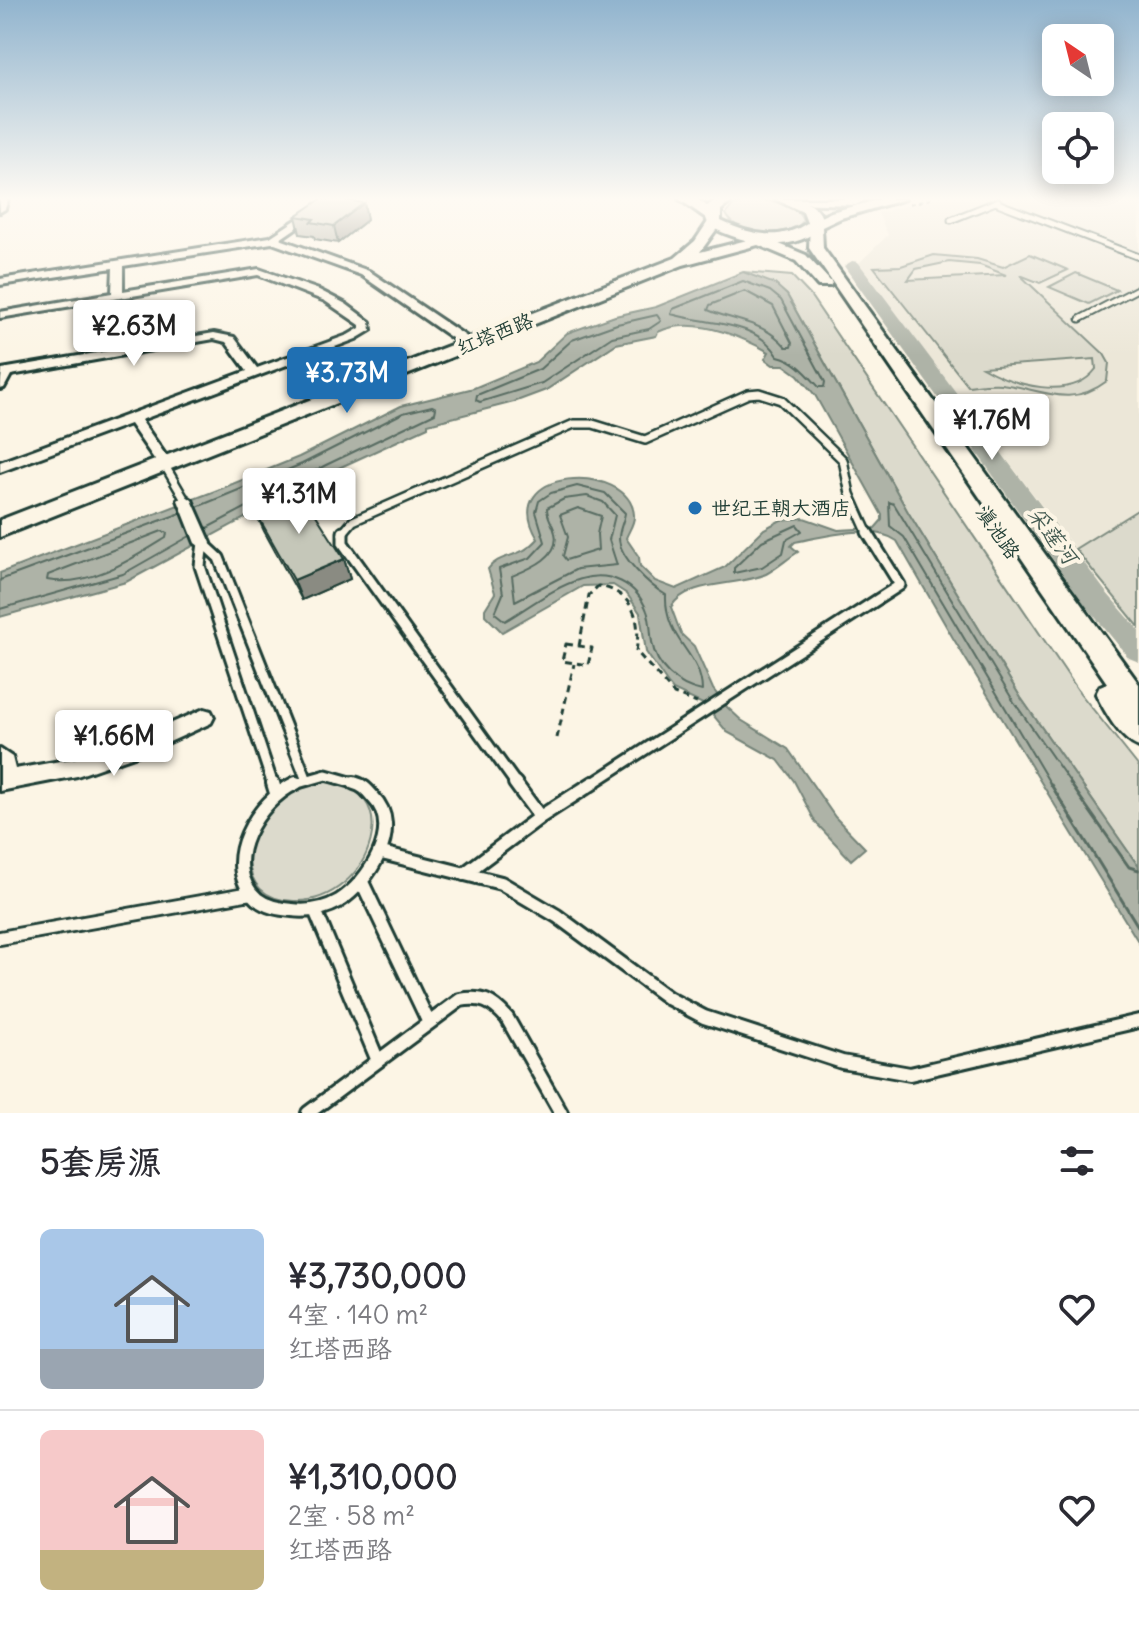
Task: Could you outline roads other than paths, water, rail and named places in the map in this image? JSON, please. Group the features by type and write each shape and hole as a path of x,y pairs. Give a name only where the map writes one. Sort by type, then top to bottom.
{"main road":[{"path":"678,262 692,251"},
{"name":"红塔西路","path":"0,529 678,262 719,251"},
{"name":"滇池路","path":"785,251 801,258 814,269 1139,734"},
{"name":"滇池路","path":"818,251 1139,707"}],"street":[{"path":"0,282 202,251"},
{"path":"303,251 365,273 469,344"},
{"path":"117,296 118,264"},
{"path":"0,315 259,272 292,282 349,309 366,324 365,330 352,337 1,464"},
{"path":"0,385 6,372 214,336 230,339 255,373"},
{"path":"133,418 164,463"},
{"path":"185,500 203,543"},
{"path":"2,773 77,767 147,743 204,717"}],"lane":[{"path":"1080,319 1139,288"},
{"path":"464,874 540,817 900,585 870,538 845,488 843,460 781,400 759,393 748,394 645,440 593,424 574,424 353,521 342,533 343,543 540,817"},
{"path":"164,463 185,500"},
{"path":"203,543 219,558 306,778"},
{"path":"203,543 200,566 276,793"},
{"path":"346,776 362,783 375,796 383,812 382,853 362,882 332,905 286,912 266,906 251,893 242,874 241,853 247,831 259,810 276,793 306,778 346,776"},
{"path":"382,853 501,883 557,916 668,998 704,1017 842,1062 910,1074 1139,1021"},
{"path":"362,882 429,1023"},
{"path":"0,938 251,893"},
{"path":"315,910 378,1061"},
{"path":"308,1113 460,1000 484,999 498,1007 510,1022 561,1113"}],"water":[{"path":"743,272 775,284 787,295 908,512 1021,698 1139,867 1139,943 897,541 861,532 795,542 791,546 798,552 766,574 689,592 671,607 681,634 694,646 713,689 727,707 741,720 788,749 835,817 865,848 851,860 816,823 794,781 778,760 727,732 705,705 673,690 646,652 640,613 627,594 613,585 583,586 502,632 485,615 485,609 495,593 488,569 498,560 525,550 538,539 529,515 534,497 548,485 568,479 590,480 611,486 627,498 634,518 626,538 639,557 640,566 655,581 676,589 725,567 764,529 781,520 804,518 838,530 875,528 882,520 815,395 798,375 784,365 773,365 765,359 769,352 729,334 685,326 616,344 546,390 514,402 428,424 428,427 330,472 126,582 0,617 0,573 299,457 401,406 474,388 536,362 567,333 615,316 656,307"}],"waterway":[{"name":"采莲河","path":"852,266 1096,599 1139,650"}],"place":[{"name":"世纪王朝大酒店","path":"695,508"}]}
